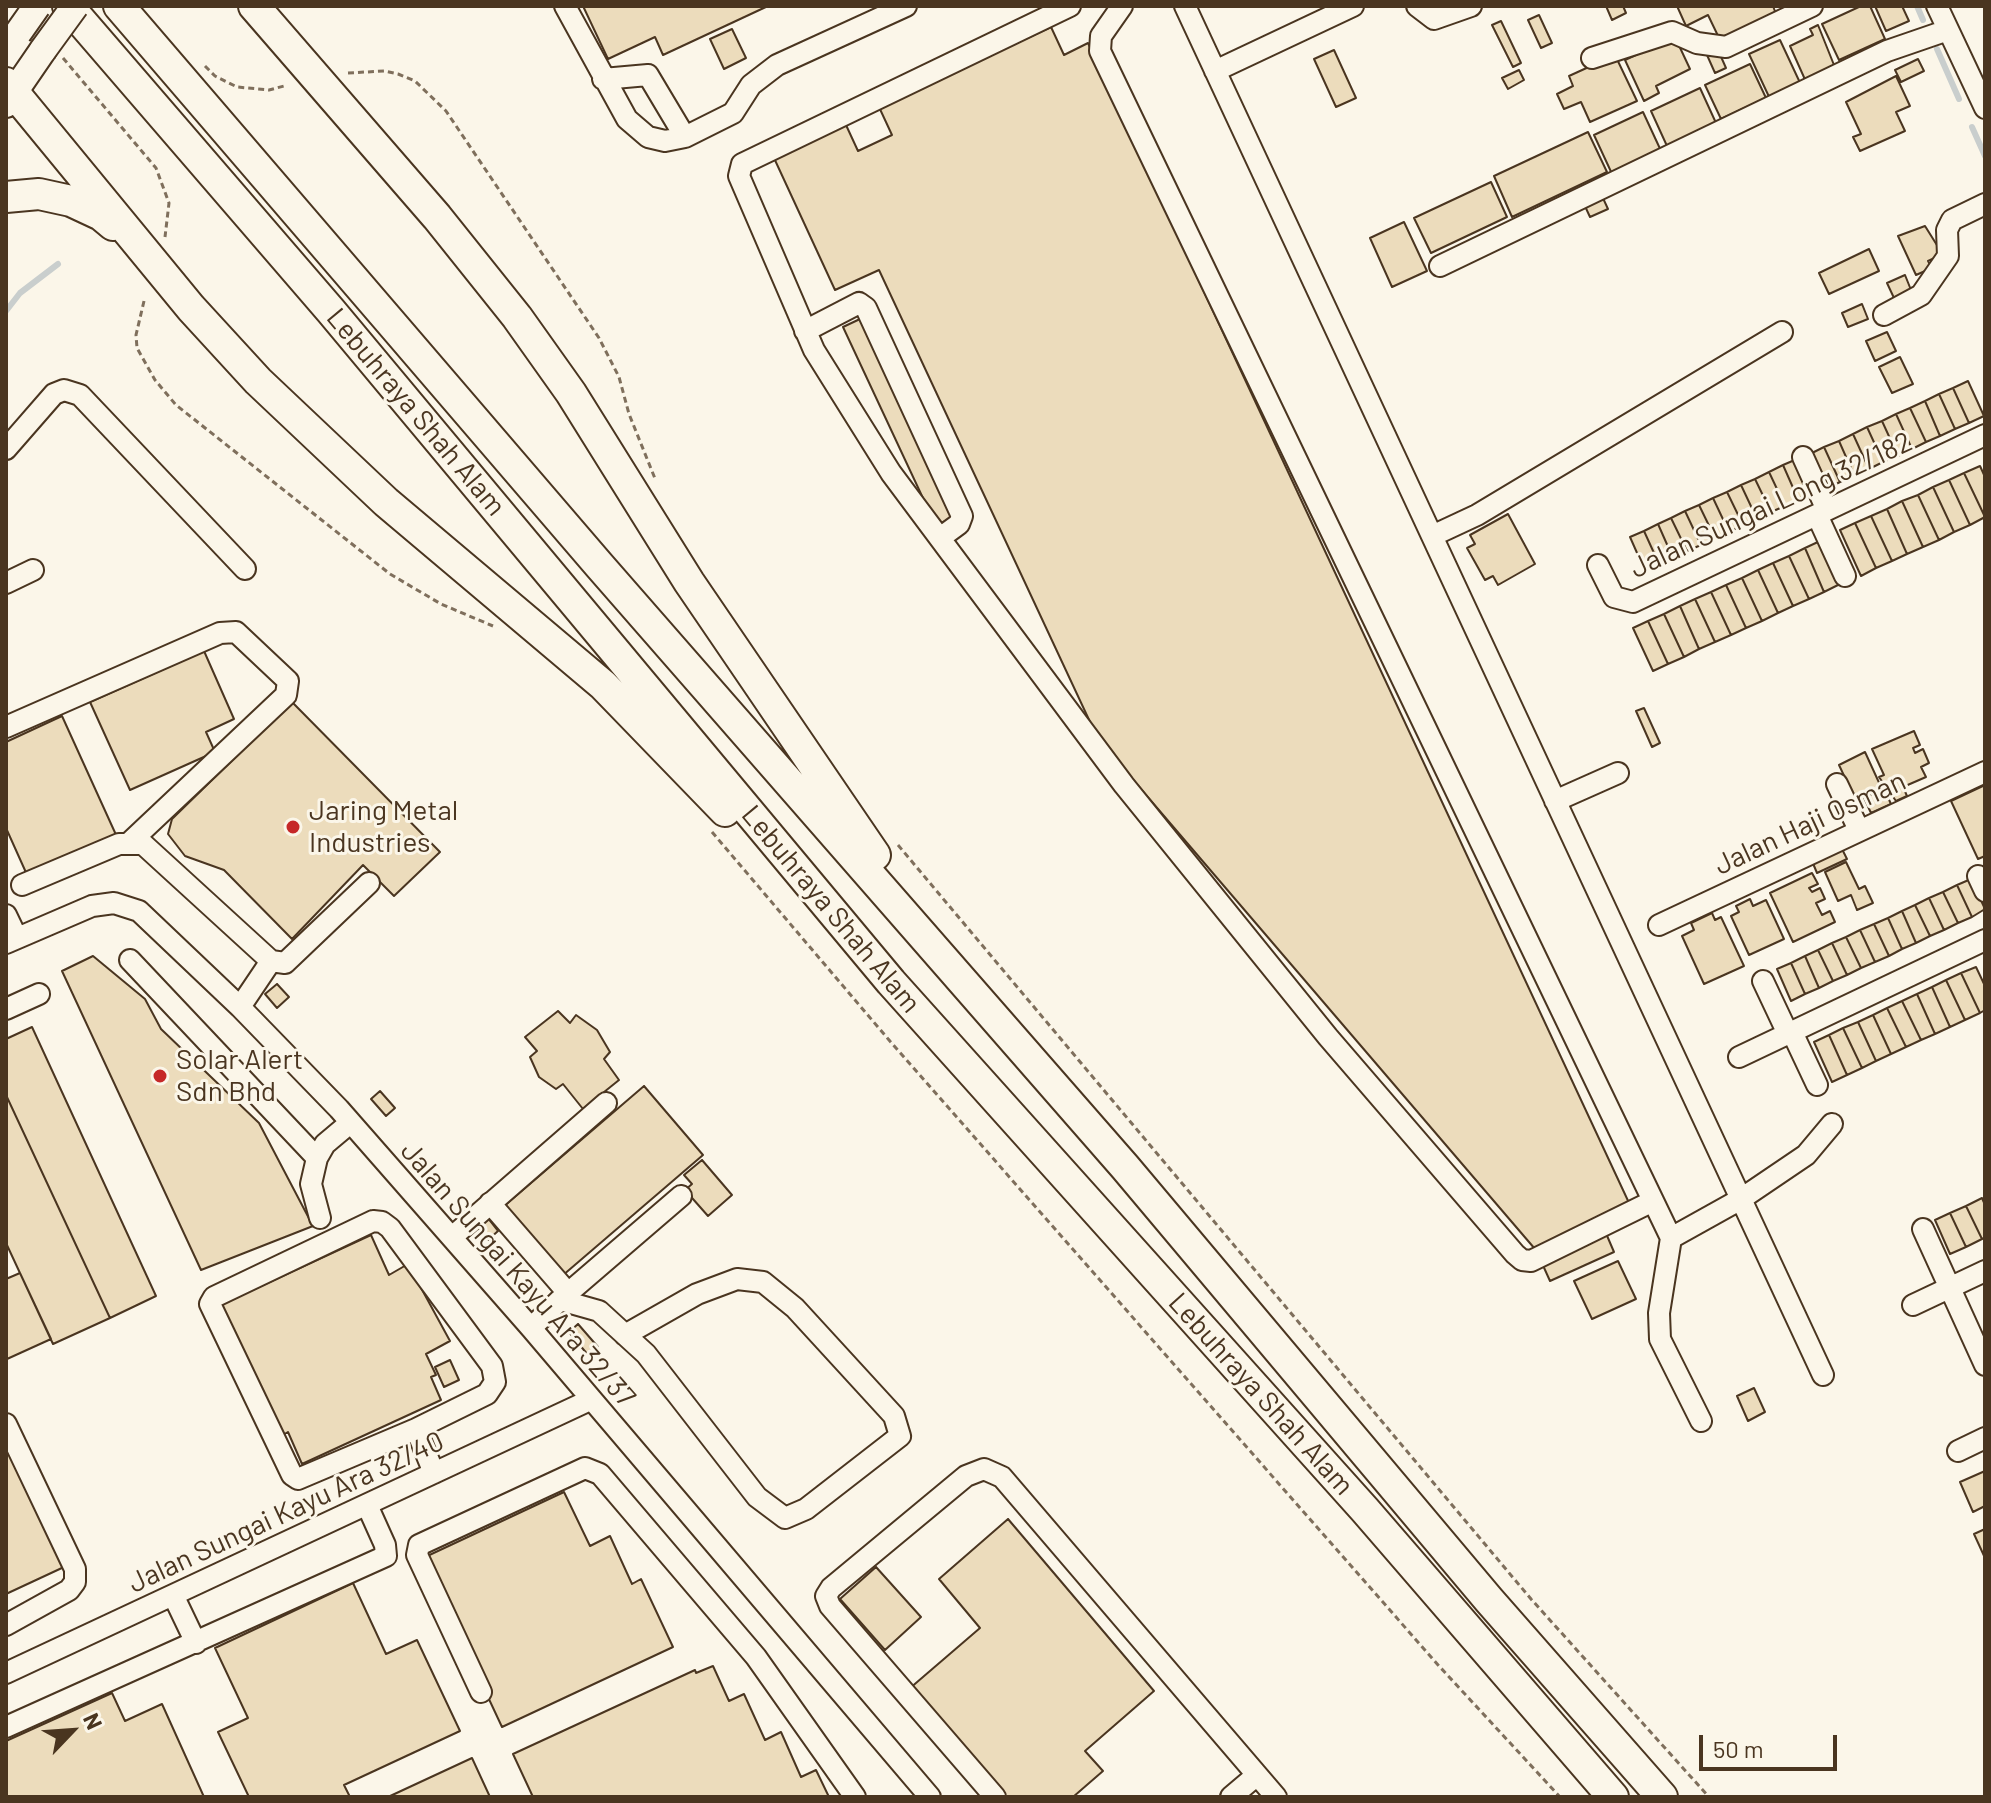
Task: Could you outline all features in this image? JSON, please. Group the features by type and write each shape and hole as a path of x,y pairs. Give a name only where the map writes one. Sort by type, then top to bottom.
{"highway":[{"name":"Lebuhraya Shah Alam","path":"68,6 331,311 891,982 1354,1498 1613,1797"},
{"name":"Lebuhraya Shah Alam","path":"119,6 599,565 969,986 1489,1600 1662,1797"},
{"path":"254,6 437,217 517,317 571,393 697,594 969,986"},
{"path":"9,93 152,247 258,381 386,502 603,685 891,982"},
{"path":"6,197 39,194 71,201 101,215 152,247"}],"main road":[{"path":"12,41 37,6"},
{"path":"9,93 51,51 75,6"}],"street":[{"path":"565,6 627,119 648,137 665,141 685,137 733,113 751,85 777,65 906,6"},
{"path":"1070,6 742,164 739,176 814,350 891,473 1124,785 1328,1037 1515,1254 1522,1260 1531,1261 1651,1202"},
{"path":"1122,6 1101,36 1100,51 1651,1202 1671,1238 1659,1313 1660,1339 1701,1421"},
{"path":"1185,6 1823,1375"},
{"path":"1215,71 1353,6"},
{"path":"1417,6 1434,19 1471,6"},
{"path":"1592,58 1672,32 1697,43 1726,47 1812,6"},
{"path":"1937,6 1985,108"},
{"path":"1440,266 1887,51 1948,30"},
{"path":"603,79 648,75 685,137"},
{"path":"1884,315 1921,295 1948,256 1947,230 1952,220 1985,204"},
{"path":"805,331 859,303 866,308 962,516 959,524 940,538"},
{"path":"1432,536 1477,515 1782,332"},
{"path":"6,449 54,394 64,390 80,395 245,569"},
{"name":"Jalan Sungai Long 32/182","path":"1598,565 1614,597 1633,602 1985,435"},
{"path":"1803,457 1845,576"},
{"path":"6,583 33,570"},
{"path":"6,727 220,633 236,632 288,681 286,695 128,844"},
{"name":"Jalan Haji Osman","path":"1659,925 1985,772"},
{"path":"1555,801 1618,773"},
{"path":"1837,784 1859,830"},
{"path":"22,885 119,844 143,844 271,961 285,963 369,883"},
{"name":"Jalan Sungai Kayu Ara 32/37","path":"12,940 92,906 114,903 139,911 240,1007 452,1237 930,1797"},
{"path":"6,915 12,940"},
{"path":"1739,1057 1985,940"},
{"path":"130,960 317,1158"},
{"path":"240,1007 271,961"},
{"path":"1763,981 1817,1085"},
{"path":"6,1009 39,994"},
{"path":"452,1237 606,1103"},
{"path":"320,1218 311,1184 317,1158 325,1144 350,1123"},
{"path":"1671,1238 1741,1199 1806,1155 1832,1124"},
{"path":"531,1328 681,1196"},
{"path":"490,1203 564,1296 599,1311 625,1335 646,1354 757,1497 785,1518 806,1509 900,1436 894,1416 795,1308 763,1282 737,1279 697,1294 625,1335"},
{"path":"373,1221 382,1222 492,1366 495,1382 487,1394 416,1429 308,1478 298,1479 285,1462 210,1304 214,1297 373,1221"},
{"path":"1923,1229 1984,1359"},
{"path":"1913,1305 1985,1271"},
{"name":"Jalan Sungai Kayu Ara 32/40","path":"6,1673 590,1400"},
{"path":"6,1424 75,1569 75,1582 69,1590 6,1625"},
{"path":"416,1429 434,1473"},
{"path":"1958,1451 1985,1438"},
{"path":"481,1692 417,1555 419,1545 585,1468 600,1474 756,1657 855,1797"},
{"path":"995,1797 830,1606 826,1596 831,1588 966,1476 984,1469 1002,1477 1276,1797"},
{"path":"6,1727 386,1556 385,1545 367,1505"},
{"path":"174,1597 196,1643"},
{"path":"1231,1797 1257,1775"}],"path":[{"path":"51,51 162,178 170,214 152,247"},
{"path":"195,57 215,76 237,87 269,90 284,86"},
{"path":"348,73 384,71 398,74 415,81 446,111 599,338 619,377 629,414 658,485"},
{"path":"144,301 136,335 137,348 155,380 176,405 390,574 441,604 500,630"},
{"path":"711,831 889,1040 1439,1666 1560,1797"},
{"path":"897,843 946,906 1521,1587 1709,1797"}],"building":[{"path":"583,6 768,6 663,55 655,37 608,59"},
{"path":"1606,6 1623,6 1626,13 1612,20"},
{"path":"1677,6 1773,6 1776,14 1720,40 1708,15 1686,26"},
{"path":"1861,6 1870,6 1885,39 1839,60 1822,24"},
{"path":"1875,6 1902,6 1909,21 1886,31"},
{"path":"1539,15 1552,43 1541,48 1528,20"},
{"path":"1501,21 1521,63 1513,67 1492,25"},
{"path":"1818,25 1836,70 1807,84 1790,46 1813,35 1810,29"},
{"path":"1051,27 1064,55 1088,43 1630,1205 1535,1249 1098,739 879,270 835,290 774,158 846,125 858,151 892,135 879,107"},
{"path":"732,29 746,58 724,69 710,39"},
{"path":"1675,37 1690,69 1656,86 1659,93 1644,101 1625,60"},
{"path":"1780,40 1802,87 1771,101 1749,54"},
{"path":"1334,50 1356,98 1336,107 1314,59"},
{"path":"1718,50 1726,68 1715,73 1707,55"},
{"path":"1615,55 1637,101 1590,122 1581,102 1564,109 1557,94 1573,86 1569,76"},
{"path":"1918,59 1924,71 1901,82 1895,70"},
{"path":"1750,64 1766,98 1721,119 1705,85"},
{"path":"1519,70 1524,80 1508,89 1502,78"},
{"path":"1896,76 1910,106 1896,112 1905,131 1860,151 1853,137 1861,134 1846,102"},
{"path":"1700,88 1716,123 1667,146 1651,111"},
{"path":"1643,112 1662,153 1613,176 1594,135"},
{"path":"1588,132 1607,172 1512,217 1494,176"},
{"path":"1491,182 1507,217 1431,253 1414,218"},
{"path":"1602,196 1608,209 1590,217 1584,204"},
{"path":"1404,222 1427,271 1392,287 1370,238"},
{"path":"1925,226 1940,250 1937,252 1939,256 1928,261 1932,268 1916,275 1898,236"},
{"path":"1869,249 1879,271 1829,294 1819,273"},
{"path":"1905,275 1911,290 1894,298 1887,283"},
{"path":"1862,304 1868,319 1848,327 1842,313"},
{"path":"860,319 953,517 936,526 843,327"},
{"path":"1887,332 1896,351 1875,361 1866,341"},
{"path":"1900,357 1913,384 1892,393 1879,367"},
{"path":"1968,381 1984,416 1969,423 1953,388"},
{"path":"1953,388 1969,423 1955,429 1939,394"},
{"path":"1939,394 1955,429 1940,436 1925,401"},
{"path":"1925,401 1940,436 1926,442 1910,408"},
{"path":"1910,408 1926,442 1912,449 1896,414"},
{"path":"1896,414 1912,449 1898,456 1882,421"},
{"path":"1882,421 1898,456 1883,462 1867,427"},
{"path":"1867,427 1883,462 1869,469 1853,434"},
{"path":"1853,434 1869,469 1854,475 1839,441"},
{"path":"1839,441 1854,475 1840,482 1824,447"},
{"path":"1824,447 1840,482 1826,489 1810,454"},
{"path":"1797,459 1812,493 1798,499 1783,465"},
{"path":"1783,465 1798,499 1785,506 1769,472"},
{"path":"1980,466 1985,477 1985,517 1964,473"},
{"path":"1769,472 1785,506 1771,512 1755,479"},
{"path":"1964,473 1985,517 1970,525 1949,480"},
{"path":"1755,479 1771,512 1757,519 1741,485"},
{"path":"1949,480 1970,525 1954,532 1933,487"},
{"path":"1741,485 1757,519 1743,525 1727,492"},
{"path":"1933,487 1954,532 1939,540 1918,495"},
{"path":"1727,492 1743,525 1729,532 1713,498"},
{"path":"1918,495 1939,540 1923,547 1902,501"},
{"path":"1713,498 1729,532 1715,538 1699,505"},
{"path":"1902,501 1923,547 1907,554 1887,509"},
{"path":"1699,505 1715,538 1701,545 1685,511"},
{"path":"1887,509 1907,554 1892,561 1871,516"},
{"path":"1685,511 1701,545 1687,551 1671,518"},
{"path":"1508,514 1535,564 1498,585 1493,576 1485,580 1467,548 1475,544 1470,535"},
{"path":"1871,516 1892,561 1876,568 1855,523"},
{"path":"1671,518 1687,551 1673,558 1658,524"},
{"path":"1855,523 1876,568 1861,576 1840,530"},
{"path":"1658,524 1673,558 1659,564 1644,531"},
{"path":"1644,531 1659,564 1645,571 1630,537"},
{"path":"1820,541 1840,584 1824,592 1805,548"},
{"path":"1805,548 1824,592 1809,599 1789,556"},
{"path":"1789,556 1809,599 1793,606 1773,563"},
{"path":"1773,563 1793,606 1778,613 1758,570"},
{"path":"1758,570 1778,613 1762,621 1742,578"},
{"path":"1742,578 1762,621 1746,628 1726,585"},
{"path":"1726,585 1746,628 1731,635 1711,592"},
{"path":"1711,592 1731,635 1715,642 1695,599"},
{"path":"1695,599 1715,642 1699,649 1680,606"},
{"path":"1680,606 1699,649 1684,657 1664,614"},
{"path":"1664,614 1684,657 1668,664 1648,621"},
{"path":"1648,621 1668,664 1653,671 1633,628"},
{"path":"204,651 234,719 206,732 215,752 130,790 90,702"},
{"name":"Jaring Metal Industries","path":"292,702 440,852 394,896 363,865 292,939 224,870 185,856 168,834 172,819"},
{"path":"1644,708 1660,743 1652,747 1636,711"},
{"path":"62,716 117,837 28,877 6,828 6,742"},
{"path":"1914,731 1920,745 1913,748 1915,753 1923,749 1929,763 1921,767 1926,777 1903,787 1907,796 1896,801 1879,777 1884,775 1872,749"},
{"path":"1865,752 1881,787 1855,799 1839,765"},
{"path":"1985,785 1985,856 1978,859 1951,801"},
{"path":"1884,789 1891,804 1871,813 1864,798"},
{"path":"1841,847 1847,859 1817,873 1812,861"},
{"path":"1846,862 1859,889 1865,886 1873,903 1857,910 1851,895 1838,901 1825,872"},
{"path":"1812,873 1818,884 1809,888 1812,892 1820,888 1825,899 1816,903 1822,915 1830,911 1835,922 1793,942 1770,893"},
{"path":"1971,879 1985,909 1972,917 1957,885"},
{"path":"1957,885 1972,917 1958,923 1943,892"},
{"path":"1943,892 1958,923 1944,930 1929,898"},
{"path":"1929,898 1944,930 1930,936 1915,905"},
{"path":"1750,899 1753,906 1766,900 1784,939 1749,955 1731,916 1739,912 1736,906"},
{"path":"1915,905 1930,936 1916,943 1902,911"},
{"path":"1902,911 1916,943 1902,949 1888,918"},
{"path":"1712,913 1715,920 1721,917 1744,966 1704,984 1682,936 1694,930 1691,923"},
{"path":"1888,918 1902,949 1889,956 1874,924"},
{"path":"1874,924 1889,956 1875,962 1860,930"},
{"path":"1860,930 1875,962 1861,968 1846,937"},
{"path":"1846,937 1861,968 1847,975 1832,943"},
{"path":"1832,943 1847,975 1833,981 1818,950"},
{"path":"1818,950 1833,981 1819,988 1805,956"},
{"name":"Solar Alert Sdn Bhd","path":"93,956 145,999 161,1029 259,1123 313,1226 201,1270 62,971"},
{"path":"1805,956 1819,988 1805,994 1791,963"},
{"path":"1791,963 1805,994 1791,1001 1777,969"},
{"path":"1976,967 1985,986 1985,1010 1980,1013 1961,973"},
{"path":"1961,973 1980,1013 1965,1020 1946,980"},
{"path":"1946,980 1965,1020 1950,1027 1932,987"},
{"path":"277,984 289,997 277,1008 265,994"},
{"path":"1932,987 1950,1027 1935,1034 1917,994"},
{"path":"1917,994 1935,1034 1921,1040 1902,1001"},
{"path":"1902,1001 1921,1040 1906,1047 1887,1008"},
{"path":"1887,1008 1906,1047 1891,1054 1873,1015"},
{"path":"558,1011 570,1023 576,1015 597,1030 610,1052 604,1059 619,1080 583,1109 563,1084 556,1089 539,1077 530,1057 537,1051 525,1037"},
{"path":"1873,1015 1891,1054 1876,1061 1858,1022"},
{"path":"1858,1022 1876,1061 1862,1068 1843,1028"},
{"path":"32,1027 156,1296 110,1318 6,1095 6,1039"},
{"path":"1843,1028 1862,1068 1847,1075 1829,1035"},
{"path":"1829,1035 1847,1075 1832,1082 1814,1042"},
{"path":"644,1086 703,1155 562,1276 503,1207"},
{"path":"380,1091 395,1108 386,1116 371,1099"},
{"path":"6,1095 110,1318 53,1344 6,1243"},
{"path":"702,1160 732,1195 708,1216 685,1190 692,1184 684,1175"},
{"path":"1982,1198 1985,1205 1985,1238 1982,1239 1966,1206"},
{"path":"1966,1206 1982,1239 1966,1247 1950,1213"},
{"path":"1950,1213 1966,1247 1950,1254 1935,1220"},
{"path":"487,1217 498,1231 488,1240 476,1226"},
{"path":"1605,1231 1614,1252 1550,1281 1541,1261"},
{"path":"371,1235 389,1275 408,1264 450,1341 426,1354 436,1375 431,1377 441,1400 302,1464 288,1432 281,1436 220,1305"},
{"path":"1618,1261 1636,1299 1592,1319 1574,1281"},
{"path":"20,1273 51,1339 7,1359 6,1279"},
{"path":"578,1324 598,1347 588,1355 569,1332"},
{"path":"450,1360 459,1380 444,1387 435,1367"},
{"path":"1754,1388 1765,1412 1748,1421 1737,1396"},
{"path":"6,1443 64,1567 6,1594"},
{"path":"1985,1471 1985,1506 1973,1512 1960,1482"},
{"path":"564,1492 590,1546 610,1536 632,1584 641,1579 673,1647 502,1727 423,1558"},
{"path":"1008,1519 1154,1691 1085,1751 1103,1771 1073,1797 1001,1797 909,1689 980,1628 939,1579"},
{"path":"1985,1529 1985,1558 1974,1534"},
{"path":"876,1567 921,1617 885,1650 840,1599"},
{"path":"353,1583 386,1654 417,1640 460,1731 344,1785 350,1797 249,1797 218,1732 248,1718 215,1648"},
{"path":"713,1666 729,1701 744,1694 765,1740 781,1732 801,1777 816,1770 829,1797 533,1797 513,1754 695,1670 696,1673"},
{"path":"112,1693 125,1721 162,1704 204,1797 6,1797 6,1741"},
{"path":"472,1758 490,1797 388,1797"}],"waterway":[{"path":"1917,6 1923,20"},
{"path":"1937,49 1959,99"},
{"path":"1972,127 1985,156"},
{"path":"6,311 20,293 58,264"}],"place":[{"name":"Jaring Metal Industries","path":"293,827"},
{"name":"Solar Alert Sdn Bhd","path":"160,1076"}]}
